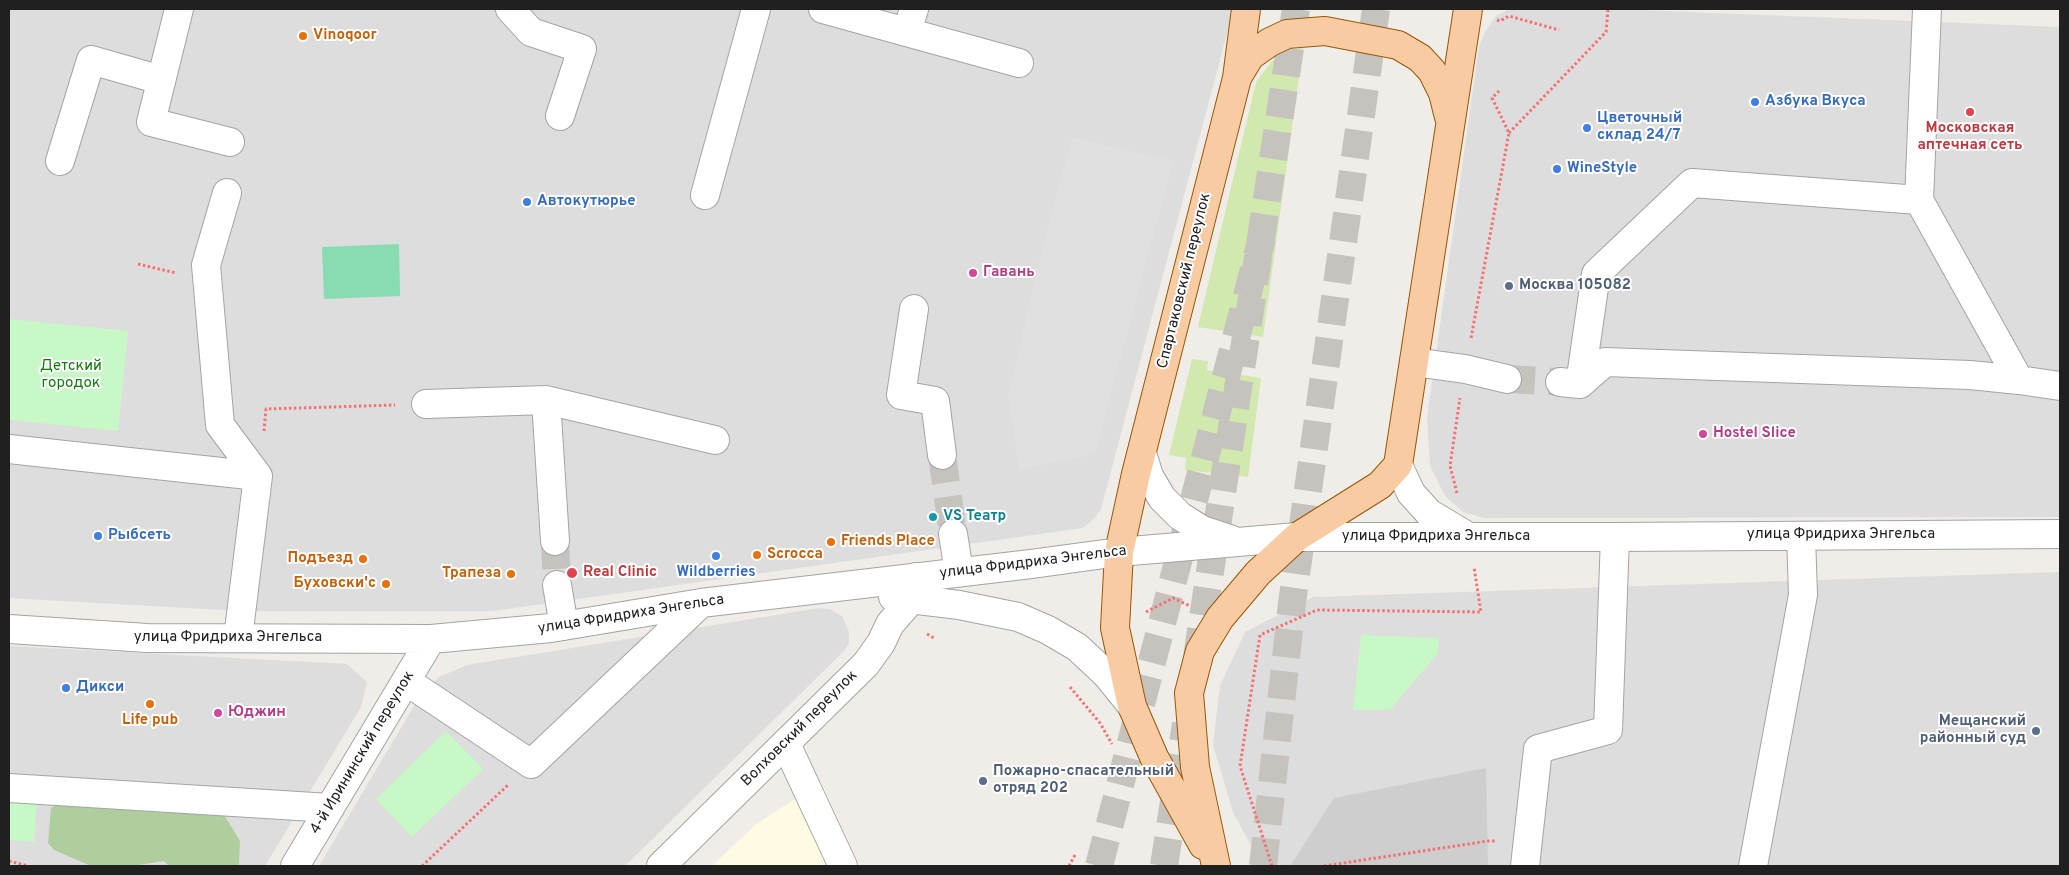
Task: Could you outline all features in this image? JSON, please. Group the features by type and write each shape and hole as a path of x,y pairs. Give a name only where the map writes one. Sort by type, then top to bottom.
{"main road":[{"name":"Спартаковский переулок","path":"1215,866 1154,757 1132,706 1115,628 1119,552 1142,453 1237,78 1246,9"},
{"path":"1215,866 1195,767 1189,693 1200,651 1220,618 1258,573 1297,537 1380,485 1398,465 1468,9"},
{"path":"1237,78 1250,56 1270,42 1287,34 1325,31 1398,44 1420,58 1432,71 1443,93 1451,123"}],"street":[{"path":"179,9 151,122 230,142"},
{"path":"510,9 531,32 582,50 560,116"},
{"path":"705,195 756,9"},
{"path":"823,9 910,20 1019,63"},
{"path":"1927,9 1918,200 2019,380"},
{"path":"60,161 91,60 161,80"},
{"path":"1918,200 1692,183 1596,274 1570,383 1605,362 1970,375 2060,386"},
{"path":"227,193 206,265 220,426 258,476 238,638"},
{"path":"914,309 901,395 935,401 942,454"},
{"path":"1414,362 1465,369 1507,379"},
{"path":"426,404 546,400 714,440"},
{"path":"546,400 555,541"},
{"path":"9,449 258,476"},
{"path":"1142,453 1148,476 1157,491 1180,516 1202,530 1226,538 1251,540"},
{"path":"1398,465 1411,493 1429,513 1470,538"},
{"path":"954,534 959,572"},
{"name":"улица Фридриха Энгельса","path":"9,629 147,638 430,639 564,626 701,603 820,588 914,588 959,572 1119,552 1297,537 1470,538 2060,534"},
{"path":"1753,866 1803,595 1801,536"},
{"path":"1527,855 1538,749 1608,730 1615,537"},
{"path":"557,585 564,626"},
{"path":"914,588 959,605 1018,617 1048,630 1077,647 1106,674 1132,706"},
{"name":"Волховский переулок","path":"661,866 866,664 914,588"},
{"path":"406,681 531,764 701,603"},
{"name":"4-й Ирининский переулок","path":"295,866 430,639"},
{"path":"786,744 844,866"},
{"path":"9,788 330,808"}],"path":[{"path":"1272,866 1240,766 1260,635 1317,610 1481,612 1470,538 1450,466 1465,369 1509,133 1606,32 1608,9"},
{"path":"1494,20 1500,21 1509,16 1559,30"},
{"path":"1499,91 1492,98 1509,133"},
{"path":"138,264 206,279"},
{"path":"258,476 266,409 426,404"},
{"path":"1139,616 1173,598 1193,607"},
{"path":"422,866 531,764"},
{"path":"1324,866 1488,841 1527,855"},
{"path":"1069,866 1075,855"},
{"path":"9,861 28,866"}],"shaded area":[{"path":"9,9 1230,9 1230,22 1101,509 1094,519 1083,528 493,611 241,611 9,598"},
{"path":"1509,9 1616,9 2060,27 2060,517 1484,518 1463,512 1445,496 1430,466 1427,418 1479,46 1485,32 1496,16"},
{"path":"1072,137 1173,161 1095,454 1019,470 1008,395 1046,235"},
{"path":"2060,572 2060,866 1262,866 1233,812 1213,745 1220,686 1245,632 1313,597"},
{"path":"819,608 829,609 842,616 849,632 849,643 844,651 625,866 319,866 418,699 439,677 467,665"},
{"path":"9,646 347,664 367,682 361,707 265,866 9,866"},
{"path":"1486,768 1488,866 1290,866 1334,798"},
{"path":"821,782 860,866 712,866 755,825"}],"green space":[{"path":"1303,48 1263,337 1198,327 1256,82 1272,61 1294,49"},
{"path":"399,244 400,296 324,299 322,247"},
{"name":"Детский городок","path":"9,319 128,331 118,431 9,420"},
{"path":"1192,359 1208,361 1207,370 1261,378 1248,477 1185,470 1186,458 1169,455"},
{"path":"1361,635 1439,638 1438,653 1390,710 1353,710"},
{"path":"446,731 483,769 412,837 376,799"},
{"path":"72,795 151,812 223,813 240,841 239,866 169,866 164,861 132,866 91,866 54,850 48,843 51,808"},
{"path":"9,799 37,801 34,842 9,840"}],"tunnel":[{"path":"1197,657 1296,9"},
{"path":"1263,866 1292,603 1376,9"},
{"path":"1099,866 1262,238"},
{"path":"1507,379 1560,382"},
{"path":"942,455 953,534"},
{"path":"555,541 557,585"},
{"path":"1164,866 1186,724"}],"place":[{"name":"Vinoqoor","path":"303,36"},
{"name":"Азбука Вкуса","path":"1755,102"},
{"name":"Московская аптечная сеть","path":"1970,112"},
{"name":"Цветочный склад 24/7","path":"1587,128"},
{"name":"WineStyle","path":"1557,169"},
{"name":"Автокутюрье","path":"527,202"},
{"name":"Гавань","path":"973,273"},
{"name":"Москва 105082","path":"1509,286"},
{"name":"Hostel Slice","path":"1703,434"},
{"name":"VS Театр","path":"933,517"},
{"name":"Рыбсеть","path":"98,536"},
{"name":"Friends Place","path":"831,542"},
{"name":"Scrocca","path":"757,555"},
{"name":"Wildberries","path":"716,556"},
{"name":"Подъезд","path":"363,559"},
{"name":"Real Clinic","path":"572,573"},
{"name":"Трапеза","path":"511,574"},
{"name":"Буховски'с","path":"386,584"},
{"name":"Дикси","path":"66,688"},
{"name":"Life pub","path":"150,704"},
{"name":"Юджин","path":"218,713"},
{"name":"Мещанский районный суд","path":"2036,731"},
{"name":"Пожарно-спасательный отряд 202","path":"983,781"}]}
